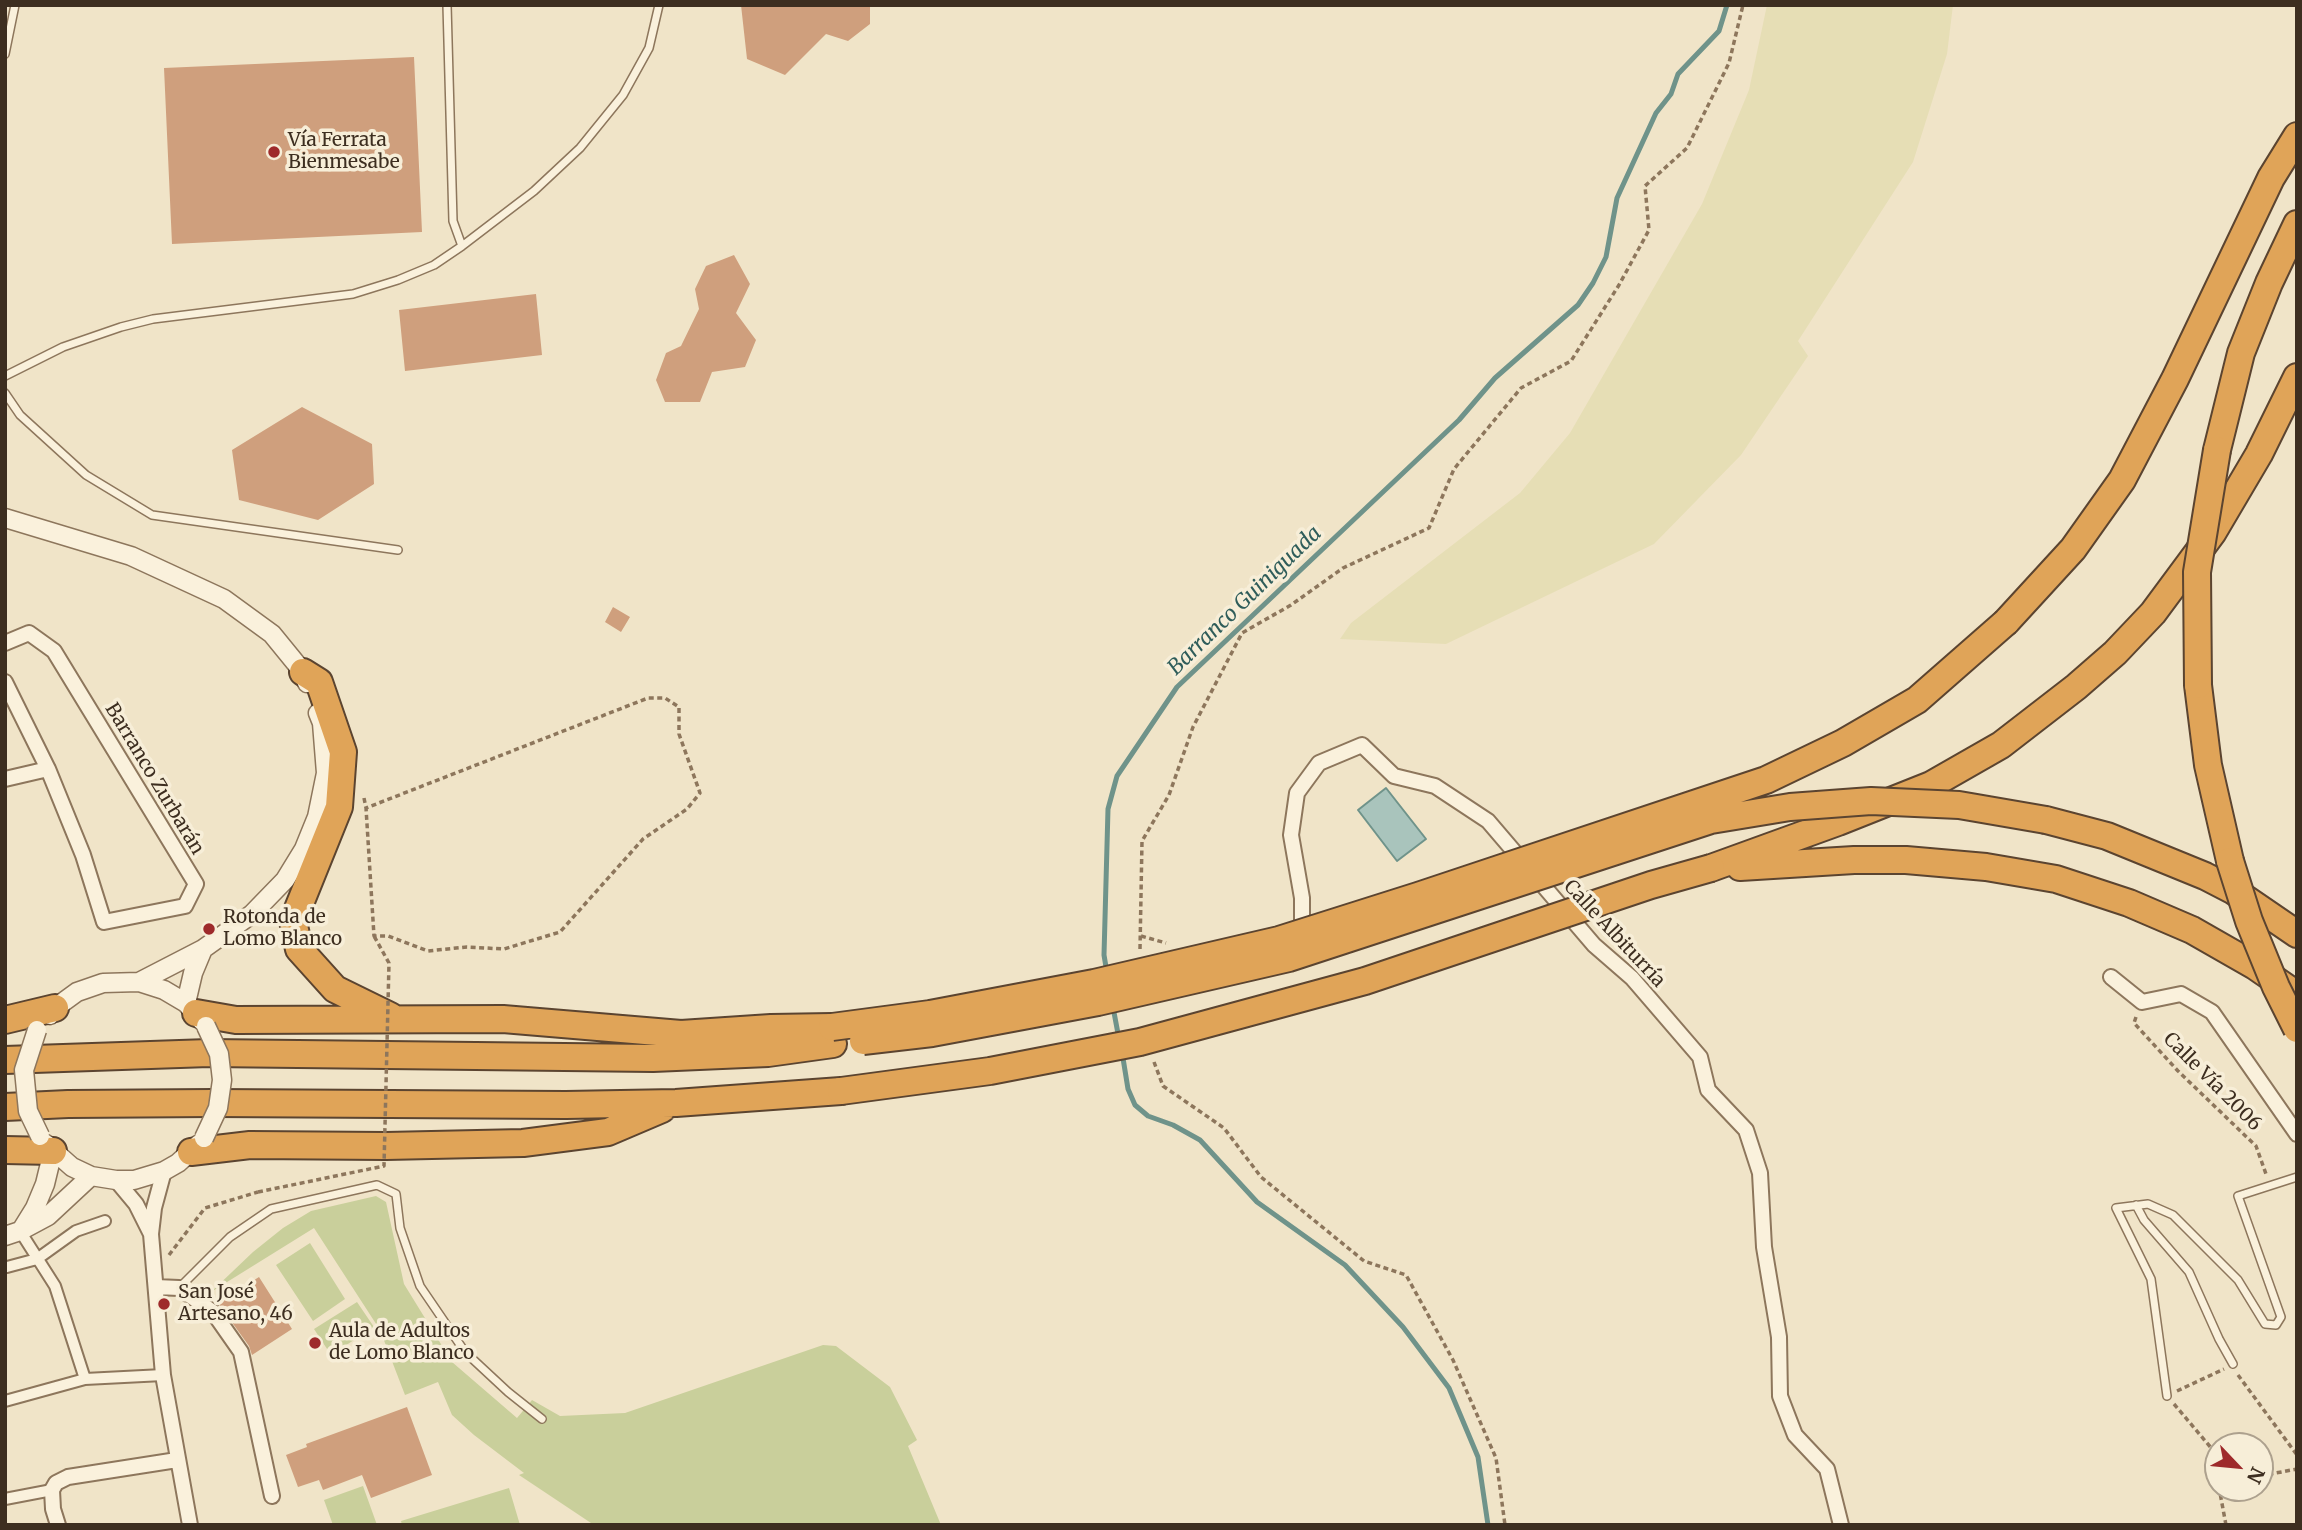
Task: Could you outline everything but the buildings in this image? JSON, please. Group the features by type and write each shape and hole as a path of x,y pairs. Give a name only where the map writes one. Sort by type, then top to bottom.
{"highway":[{"path":"5,1060 209,1053 653,1058 768,1053 833,1035 1094,983 1279,940 1766,780 1843,743 1917,700 2006,622 2073,549 2122,480 2175,379 2271,178 2297,136"},
{"path":"2297,224 2269,283 2241,353 2217,450 2197,572 2197,685 2208,765 2230,861 2249,920 2276,987 2297,1029"},
{"path":"5,1107 187,1103 677,1103 841,1091 990,1071 1140,1042 1365,981 1651,885 1711,868 1838,822 1931,785 2001,745 2076,687 2115,653 2153,613 2213,531 2259,454 2297,377"},
{"path":"303,672 319,682 343,752 339,807 293,922 299,949 335,989 398,1019"},
{"path":"196,1014 236,1020 503,1019 681,1034 771,1028 833,1035 932,1033 1098,1002 1289,958 1711,820 1790,807 1871,801 1959,805 2046,820 2107,836 2234,891 2297,934"},
{"path":"1711,868 1853,860 1906,860 1986,867 2056,879 2129,903 2192,930 2255,965 2297,995"},
{"path":"5,1020 55,1008"},
{"path":"198,1145 523,1143 608,1132 677,1103"},
{"path":"5,1150 46,1144"}],"street":[{"path":"5,518 131,556 224,599 272,634 303,672 322,723 326,773 317,817 304,849 285,880 252,914 203,949 139,982"},
{"name":"Barranco Zurbarán","path":"5,643 29,633 54,651 196,884 185,906 104,922 83,855 48,769"},
{"path":"5,682 48,769 5,779"},
{"name":"Calle Albiturría","path":"1200,953 1237,954 1296,944 1302,926 1302,898 1291,835 1297,793 1319,763 1363,745 1394,776 1435,786 1488,821 1594,945 1632,978 1700,1057 1708,1090 1746,1130 1760,1173 1765,1247 1779,1337 1780,1396 1795,1435 1827,1469 1841,1525"},
{"path":"196,1014 193,973 203,949"},
{"path":"2111,976 2142,1002 2181,994 2212,1012 2297,1134"},
{"path":"139,982 164,990 196,1014 219,1054 222,1080 218,1108 198,1145 164,1171 134,1180 92,1176 72,1167 46,1144 28,1111 24,1070 37,1030 55,1008 77,992 103,983 139,982"},
{"path":"13,1234 35,1208 44,1184 46,1144"},
{"path":"164,1171 154,1208 151,1234 163,1375 190,1525"},
{"path":"13,1234 48,1216 92,1176"},
{"path":"116,1180 136,1204 151,1234"},
{"path":"7,1267 37,1259 76,1231 105,1221"},
{"path":"13,1234 37,1259 55,1286 85,1379"},
{"path":"156,1287 179,1288 213,1312 241,1352 272,1496"},
{"path":"5,1401 85,1379 163,1375"},
{"path":"58,1525 53,1509 52,1490 57,1483 68,1477 177,1460"},
{"path":"5,1499 52,1490"}],"lane":[{"path":"5,54 15,5"},
{"path":"447,5 453,221 462,246"},
{"path":"5,376 63,347 121,327 153,319 353,294 434,265 534,191 580,148 623,95 649,48 659,5"},
{"path":"5,393 20,415 86,475 152,515 398,550"},
{"path":"2167,1396 2151,1279 2116,1208 2148,1203 2173,1215 2238,1280 2265,1324 2276,1325 2281,1317 2238,1196 2297,1177"},
{"path":"179,1288 230,1237 271,1209 377,1185 396,1194 400,1227 420,1286 465,1352 542,1419"},
{"path":"2136,1205 2144,1220 2189,1272 2233,1364"}],"path":[{"path":"1730,63 1743,5"},
{"path":"154,1261 172,1253 205,1208 258,1192 384,1166 389,963 374,936 388,936 428,951 467,947 504,948 560,932 643,839 687,809 700,793 679,734 679,707 665,698 648,698 366,808"},
{"name":"Calle Vía 2006","path":"2142,1002 2134,1023 2178,1071 2256,1146 2270,1186"},
{"path":"2204,1440 2167,1396 2233,1364 2239,1378 2297,1455"},
{"path":"2274,1473 2297,1469"},
{"path":"2222,1502 2226,1525"}],"shaded area":[{"path":"1767,5 1953,5 1947,54 1913,162 1798,341 1808,356 1741,455 1654,544 1446,644 1340,639 1351,623 1520,493 1570,433 1702,204 1749,90"}],"green space":[{"path":"376,1196 386,1202 404,1284 452,1362 517,1418 532,1400 560,1416 625,1413 823,1345 836,1346 890,1387 917,1440 908,1446 941,1525 594,1525 519,1475 524,1473 452,1415 438,1382 405,1395 380,1330 314,1228 211,1292 253,1252 283,1228 311,1211"},
{"path":"310,1243 345,1299 313,1321 276,1265"},
{"path":"357,1302 374,1327 331,1355 314,1329"},
{"path":"363,1486 377,1525 333,1525 324,1500"},
{"path":"509,1488 520,1525 402,1525 401,1521"}],"water":[{"path":"1386,788 1426,839 1397,861 1358,810"}],"waterway":[{"name":"Barranco Guiniguada","path":"1107,973 1104,955 1108,809 1117,776 1177,687 1459,420 1495,378 1578,305 1606,257 1617,198 1656,113 1671,94 1678,74 1719,31 1727,5"},
{"name":"Barranco Guiniguada","path":"1113,1007 1119,1039"},
{"name":"Barranco Guiniguada","path":"1122,1052 1128,1089 1135,1105 1148,1116 1173,1125 1200,1140 1257,1202 1345,1265 1403,1327 1449,1388 1478,1457 1488,1525"}],"place":[{"name":"Vía Ferrata Bienmesabe","path":"274,152"},
{"name":"Rotonda de Lomo Blanco","path":"209,929"},
{"name":"San José Artesano, 46","path":"164,1304"},
{"name":"Aula de Adultos de Lomo Blanco","path":"315,1343"}]}
